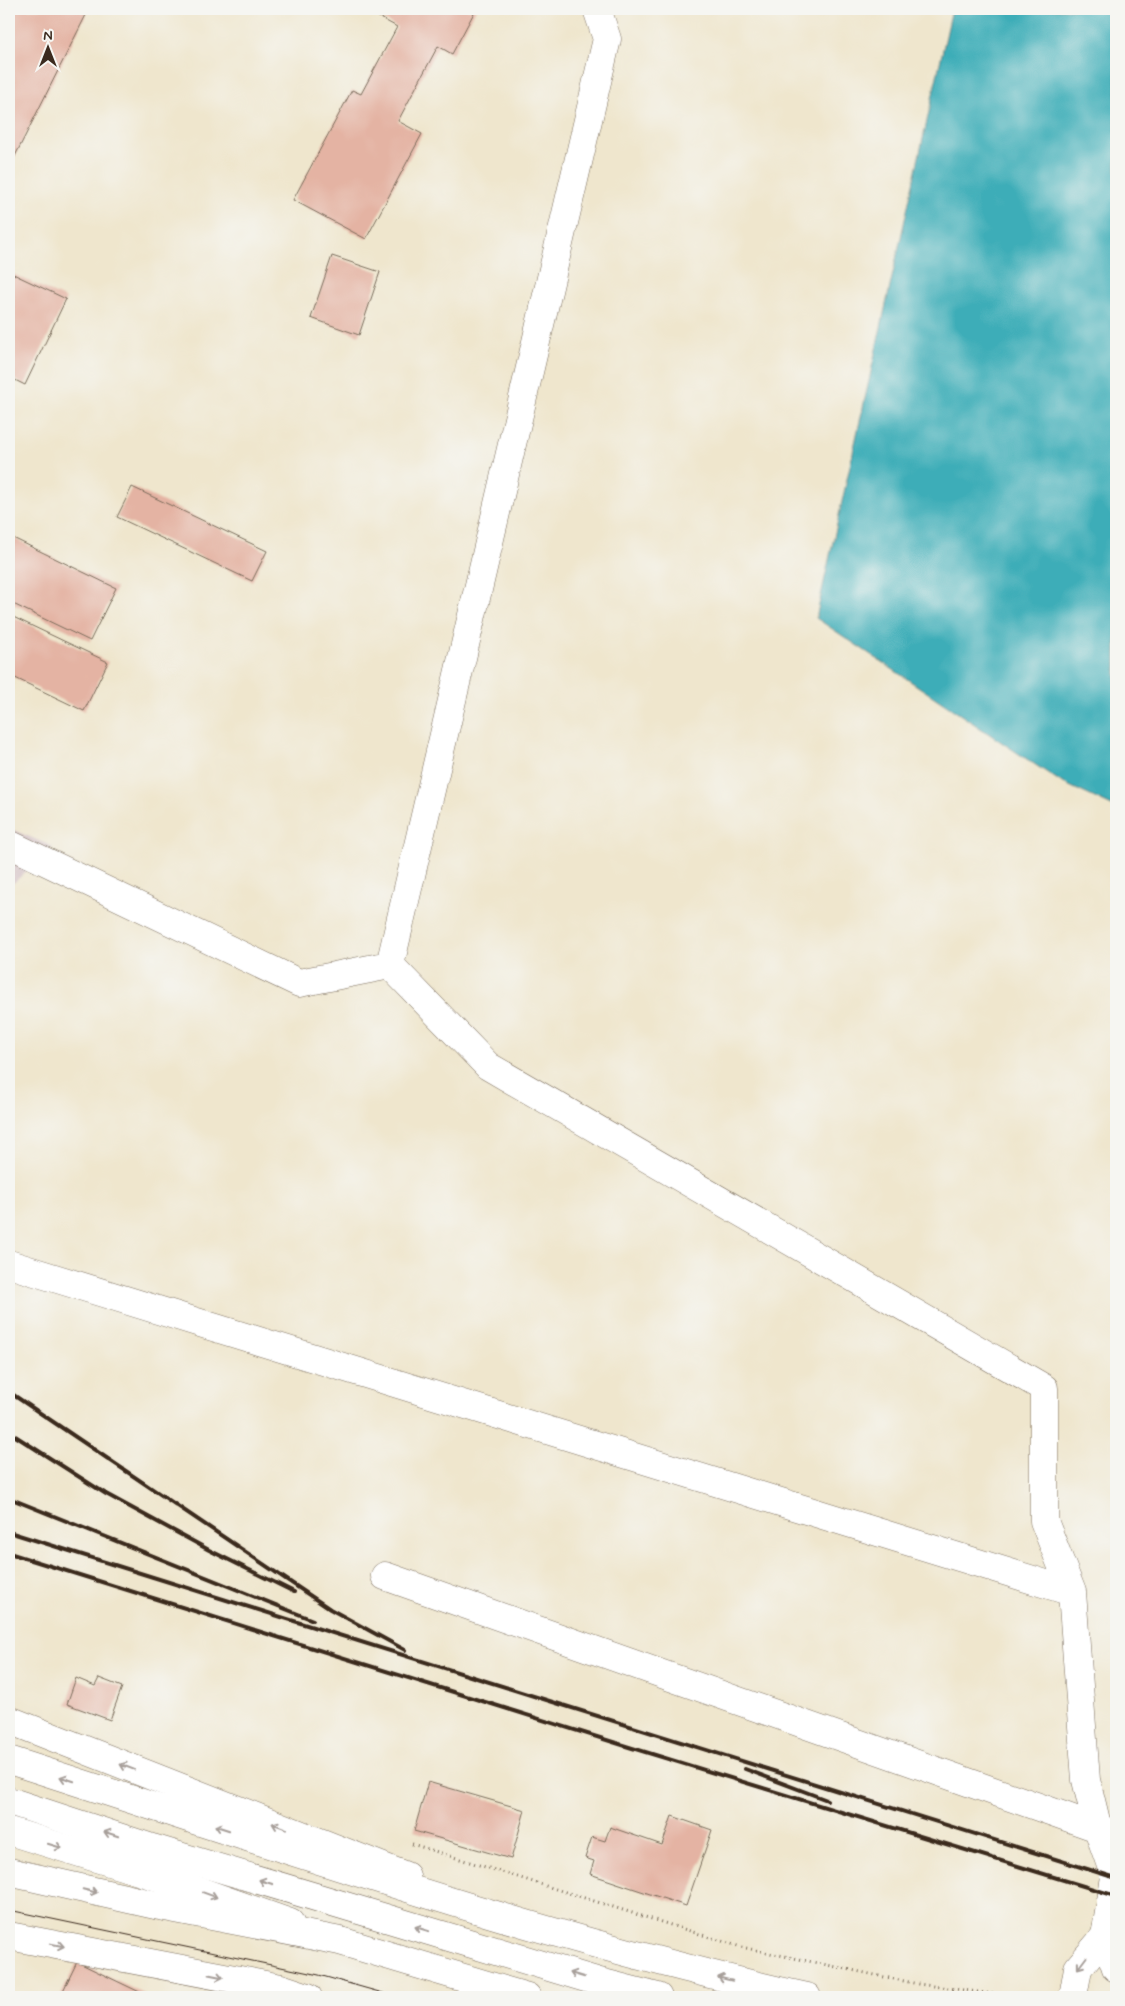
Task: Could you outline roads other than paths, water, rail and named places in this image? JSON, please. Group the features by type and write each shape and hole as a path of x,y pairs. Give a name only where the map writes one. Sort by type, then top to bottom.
{"main road":[{"path":"390,965 608,39 597,9"},
{"path":"9,844 298,983 390,965"},
{"path":"390,965 488,1066 1044,1388 1044,1521 1072,1592 1086,1780 1107,1832 1115,1877 1105,1936 1116,1968"},
{"path":"9,1264 1072,1592"},
{"path":"385,1576 1107,1832"},
{"path":"9,1720 536,1927"},
{"path":"9,1760 536,1927 699,1973 806,1997"},
{"path":"9,1801 180,1856 596,1981 658,1997"},
{"path":"9,1831 174,1882 340,1941 526,1997"},
{"path":"9,1872 160,1906 340,1941"},
{"path":"9,1936 281,1988 308,1997"},
{"path":"1073,1997 1078,1968 1105,1936"}],"water":[{"path":"952,9 1116,9 1116,808 1061,782 816,618"}],"tram line":[{"path":"9,1910 319,1975 397,1997"}],"railway":[{"path":"9,1392 330,1609 405,1650"},
{"path":"9,1432 106,1494 209,1550 294,1592"},
{"path":"9,1498 313,1620"},
{"path":"9,1532 1116,1878"},
{"path":"9,1553 629,1747 1116,1896"},
{"path":"745,1769 827,1800"}]}
